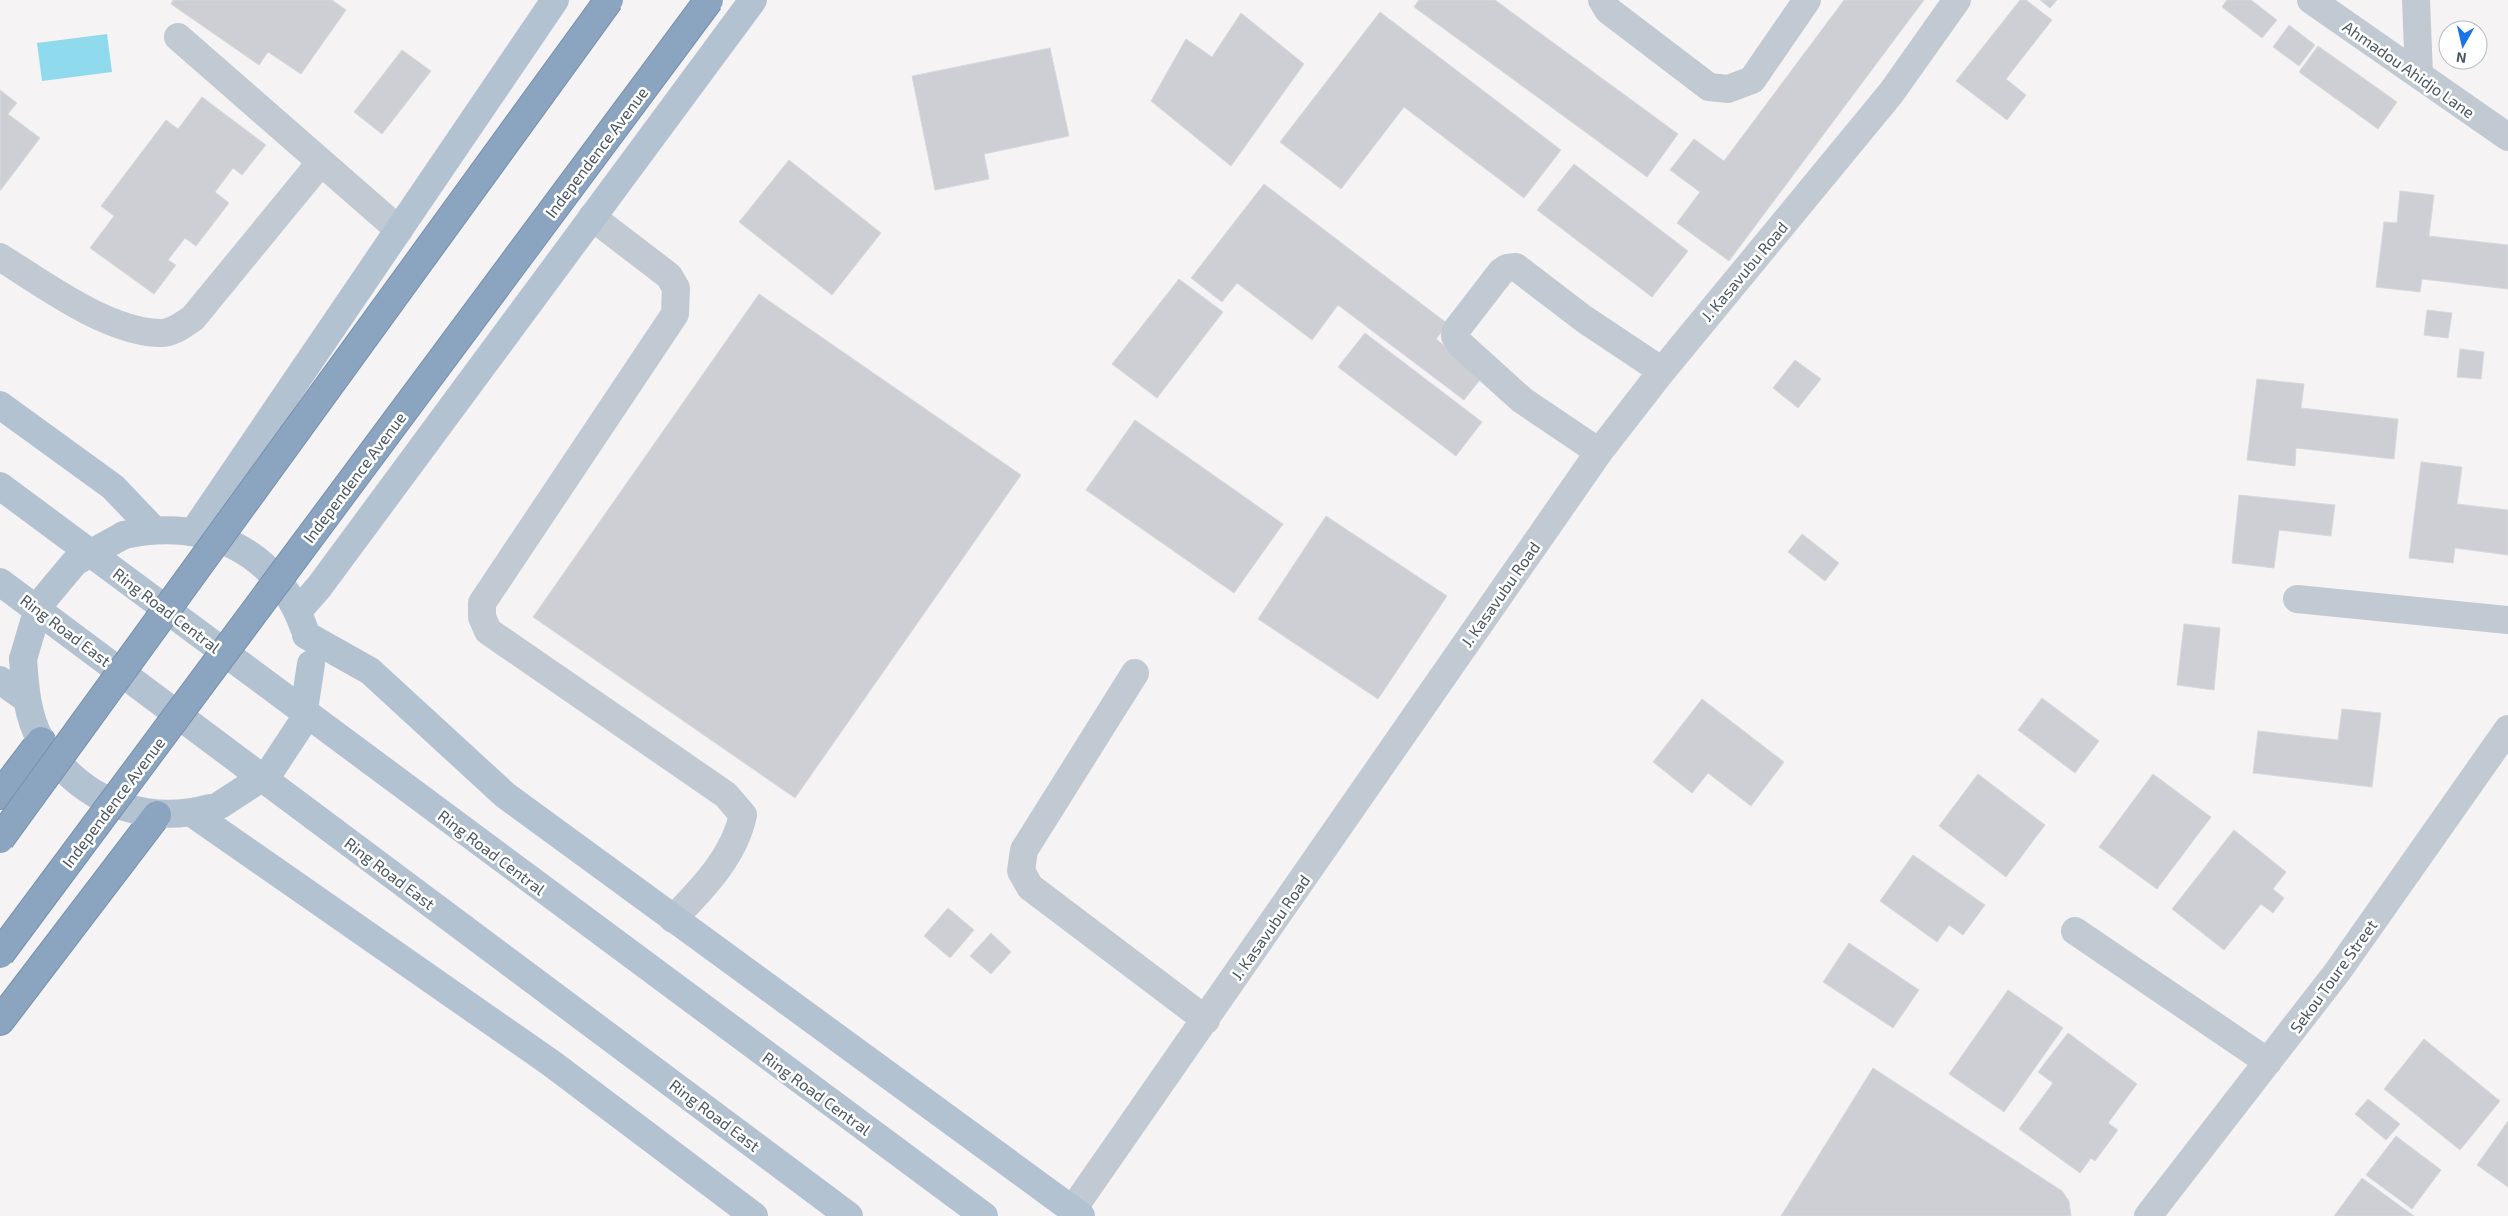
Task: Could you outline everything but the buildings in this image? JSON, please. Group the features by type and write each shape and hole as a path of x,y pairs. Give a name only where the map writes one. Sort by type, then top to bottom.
{"highway":[{"path":"0,840 609,0"},
{"name":"Independence Avenue","path":"0,954 709,0"},
{"path":"0,795 41,741"},
{"path":"0,1021 157,815"}],"main road":[{"path":"194,531 554,0"},
{"path":"302,623 319,588 753,0"},
{"path":"0,405 113,487 153,529"},
{"name":"Ring Road Central","path":"0,486 984,1216"},
{"path":"153,529 194,531 226,541 255,559 279,582 302,623 311,664 302,723 269,773 220,805 192,813 157,815 111,803 71,778 41,741 25,698 23,659 39,605 75,562 124,535 153,529"},
{"name":"Ring Road East","path":"0,582 849,1216"},
{"path":"302,623 370,671 505,795 1077,1212"},
{"path":"0,680 25,698"},
{"path":"192,813 551,1063 754,1216"}],"street":[{"path":"1602,0 1608,10 1709,87 1728,89 1752,80 1807,0"},
{"name":"J. Kasavubu Road","path":"1077,1212 1206,1020 1599,452 1662,371 1891,93 1957,0"},
{"name":"Ahmadou Ahidjo Lane","path":"2311,0 2508,137"},
{"path":"2416,0 2419,76"},
{"path":"178,37 399,230"},
{"path":"0,257 67,299 104,318 135,328 160,333 173,330 193,318 320,162"},
{"path":"592,217 669,276 676,288 675,314 482,603 482,617 488,631 726,795 743,815 738,835 708,883 673,919"},
{"path":"1599,452 1522,400 1460,344 1455,336 1457,329 1501,272 1508,268 1516,267 1584,319 1662,371"},
{"path":"2297,599 2508,620"},
{"path":"1135,673 1024,850 1021,871 1030,887 1206,1020"},
{"name":"Sekou Toure Street","path":"2148,1216 2338,971 2508,729"},
{"path":"2075,932 2268,1062"}],"water":[{"path":"107,34 112,72 42,81 37,43"}]}
